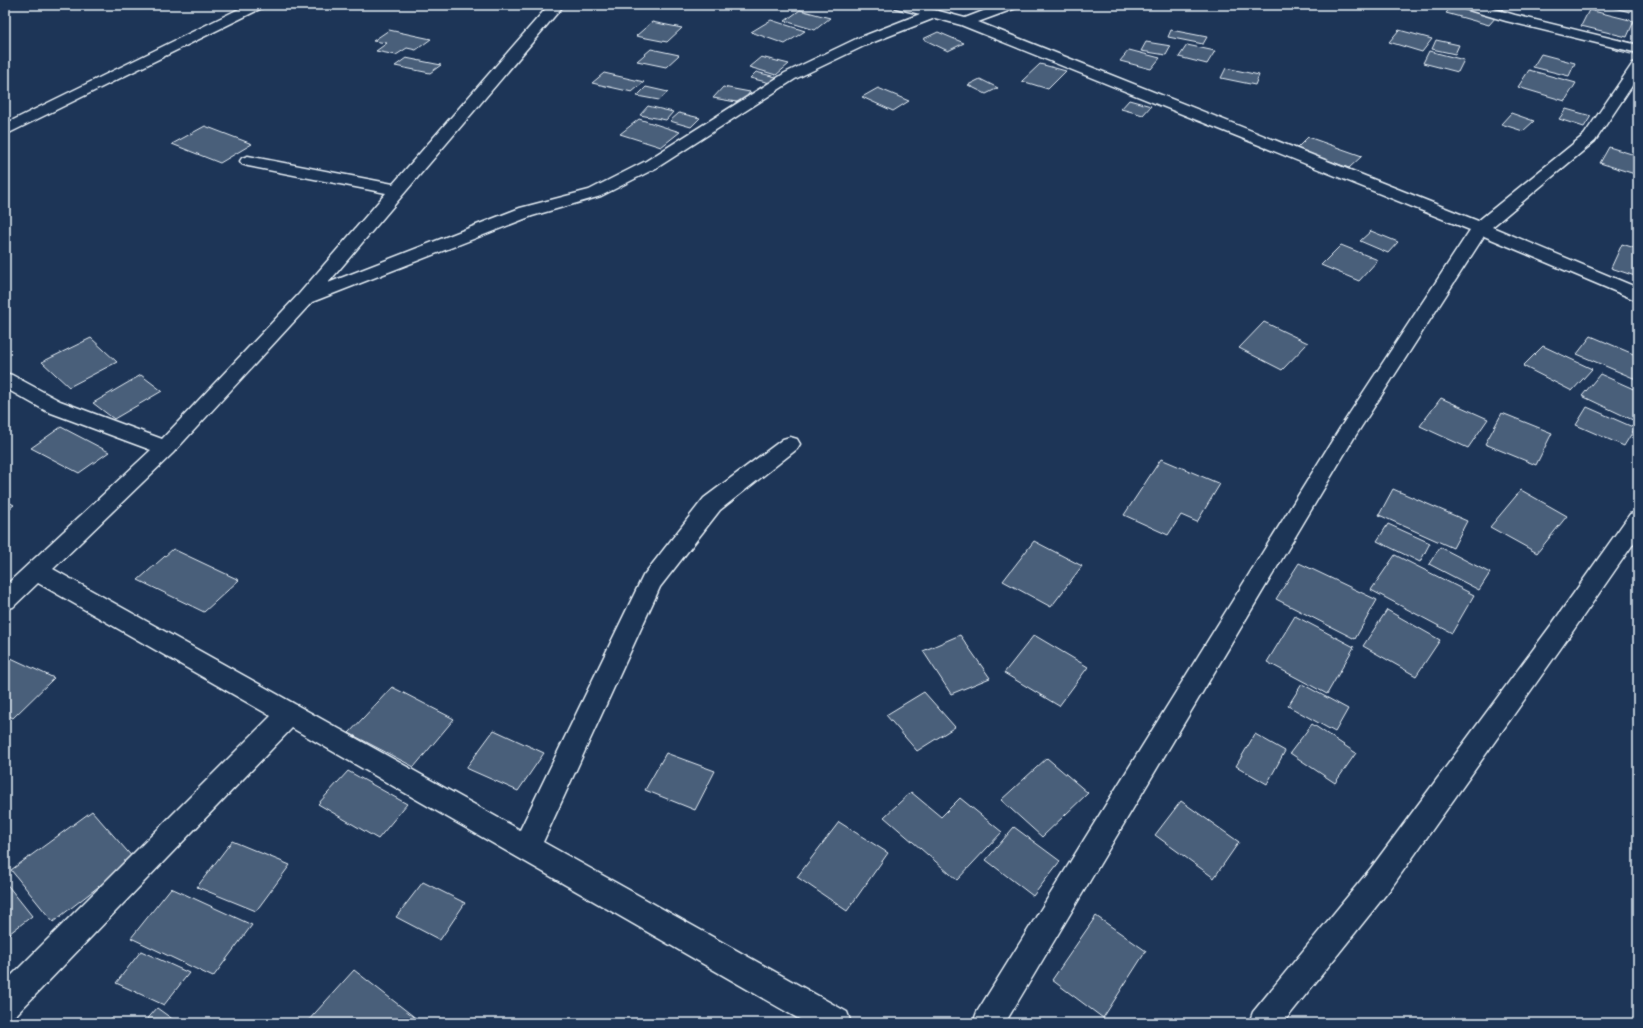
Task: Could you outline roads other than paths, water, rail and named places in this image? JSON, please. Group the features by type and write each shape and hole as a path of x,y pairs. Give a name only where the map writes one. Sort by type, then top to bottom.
{"street":[{"path":"5,130 257,5"},
{"path":"5,600 166,448 305,298 556,5"},
{"path":"901,5 966,22 1480,228 1638,295"},
{"path":"966,22 1011,5"},
{"path":"1467,5 1516,14 1638,49"},
{"path":"305,298 526,212 595,193 652,164 790,76 861,42 933,14"},
{"path":"988,1023 1347,433 1480,228 1590,138 1638,66"},
{"path":"248,162 397,190"},
{"path":"5,380 53,406 166,448"},
{"path":"526,848 651,582 712,504 790,444"},
{"path":"1264,1023 1382,878 1638,520"},
{"path":"37,571 836,1023"},
{"path":"5,1004 290,714"}]}
